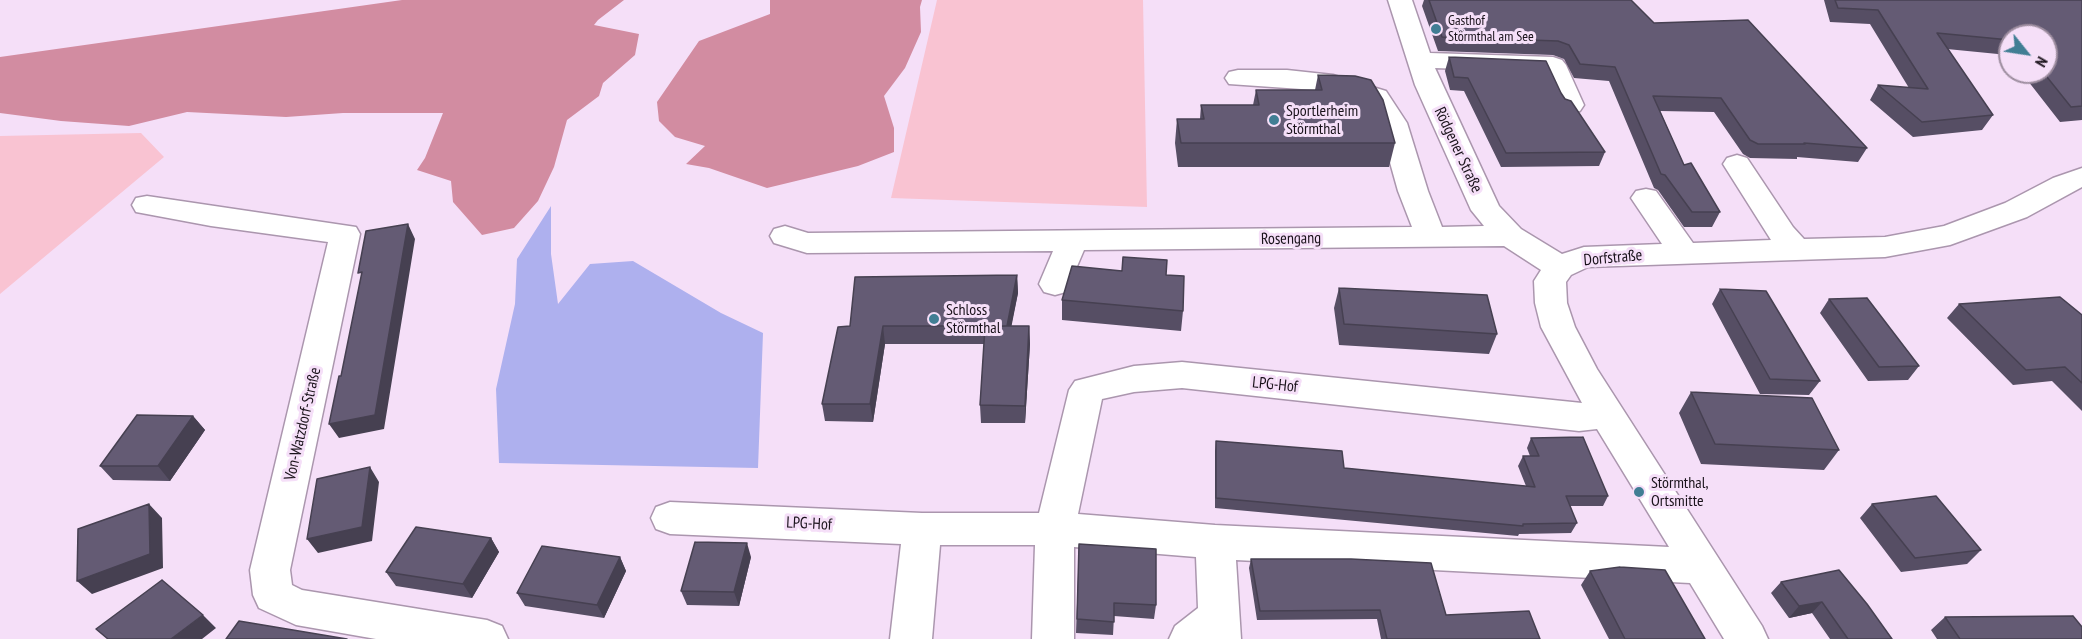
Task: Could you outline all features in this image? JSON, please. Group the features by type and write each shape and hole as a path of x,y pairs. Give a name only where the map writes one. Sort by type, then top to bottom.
{"street":[{"name":"Rödgener Straße","path":"1400,0 1418,60 1486,210 1510,236 1560,267"},
{"path":"1418,60 1553,64 1571,105"},
{"path":"1238,78 1287,78 1333,83 1377,97 1393,123 1413,191 1431,238"},
{"path":"1737,164 1782,234 1796,250"},
{"name":"Dorfstraße","path":"1747,639 1606,414 1563,337 1551,303 1550,281 1560,267 1584,257 1885,248 1950,235 2016,210 2063,184 2082,177"},
{"path":"1646,198 1684,253"},
{"name":"Von-Watzdorf-Straße","path":"147,205 345,234 270,570 273,595 296,607 487,639"},
{"name":"Rosengang","path":"785,236 807,243 1510,236"},
{"path":"1055,284 1072,242"},
{"name":"LPG-Hof","path":"1055,529 1087,390 1134,379 1182,375 1580,417 1606,414"},
{"name":"LPG-Hof","path":"670,518 922,529 1055,529 1215,542 1701,566"},
{"path":"910,639 922,529"},
{"path":"1053,639 1055,529"},
{"path":"1209,632 1215,542"}],"shaded area":[{"path":"402,0 624,0 594,25 639,34 635,55 603,83 599,96 567,120 554,167 538,201 514,228 482,235 453,202 451,181 417,170 425,158 443,113 343,113 286,117 187,112 129,126 61,121 0,113 0,57"},
{"path":"770,0 922,0 921,32 905,68 884,96 894,128 894,152 858,166 767,188 709,168 686,164 705,146 675,137 659,121 657,102 699,41 770,14"},
{"path":"937,0 1143,0 1147,207 891,198"},
{"path":"141,133 164,157 0,294 0,136"}],"water":[{"path":"551,206 551,254 558,304 590,264 633,261 721,313 763,333 758,468 499,463 496,389 515,304 517,259"}],"building":[{"path":"1429,0 1631,0 1654,23 1748,20 1867,148 1804,143 1758,144 1750,140 1721,98 1653,96 1684,165 1691,163 1720,212 1692,212 1665,175 1661,174 1615,67 1580,64 1569,45 1558,41 1442,37"},
{"path":"1835,0 2082,0 2082,106 2071,107 2053,84 2058,84 2058,24 1998,24 1998,39 1937,33 1993,115 1922,122 1878,85 1928,89 1878,10 1838,8"},
{"path":"1449,57 1546,61 1561,93 1565,99 1571,101 1605,152 1506,153 1468,78 1454,77"},
{"path":"1318,75 1355,76 1371,80 1383,100 1395,143 1181,143 1177,119 1204,119 1201,105 1259,105 1256,90 1322,90"},
{"path":"408,224 375,415 329,424 362,272 358,273 366,231"},
{"path":"1123,257 1167,260 1166,275 1184,276 1183,311 1062,300 1072,266 1122,271"},
{"path":"1017,275 1007,326 1029,326 1025,406 980,405 985,327 1006,326 883,326 870,404 822,404 838,327 850,326 855,277"},
{"path":"1339,288 1487,295 1497,334 1344,324"},
{"path":"1720,289 1766,291 1820,381 1770,379"},
{"path":"2060,297 2082,315 2082,383 2065,367 2026,370 1959,304"},
{"path":"1867,298 1919,366 1879,367 1829,299"},
{"path":"1691,392 1812,398 1839,450 1715,444"},
{"path":"137,415 193,416 158,466 100,466"},
{"path":"1583,437 1608,496 1566,496 1577,523 1523,524 1523,526 1216,498 1216,441 1342,451 1344,468 1535,487 1523,456 1539,456 1531,438"},
{"path":"370,467 362,527 307,539 317,479"},
{"path":"1936,496 1981,550 1915,558 1872,504"},
{"path":"149,504 150,554 77,581 78,529"},
{"path":"416,527 491,538 463,584 386,572"},
{"path":"695,542 747,543 734,592 681,591"},
{"path":"1079,544 1156,549 1156,605 1114,603 1114,622 1077,619"},
{"path":"542,546 620,557 597,605 517,593"},
{"path":"1251,559 1351,559 1431,563 1446,615 1529,611 1540,639 1387,639 1380,610 1260,611"},
{"path":"1620,567 1665,570 1705,639 1625,639 1590,571"},
{"path":"1839,570 1892,639 1848,639 1822,602 1799,606 1781,582"},
{"path":"162,580 203,615 171,639 108,639 96,629"},
{"path":"2073,616 2082,627 2082,639 1960,639 1945,617"},
{"path":"239,621 347,639 226,639"}],"place":[{"name":"Gasthof Störmthal am See","path":"1436,29"},
{"name":"Sportlerheim Störmthal","path":"1274,120"},
{"name":"Schloss Störmthal","path":"934,319"},
{"name":"Störmthal, Ortsmitte","path":"1639,492"}]}
